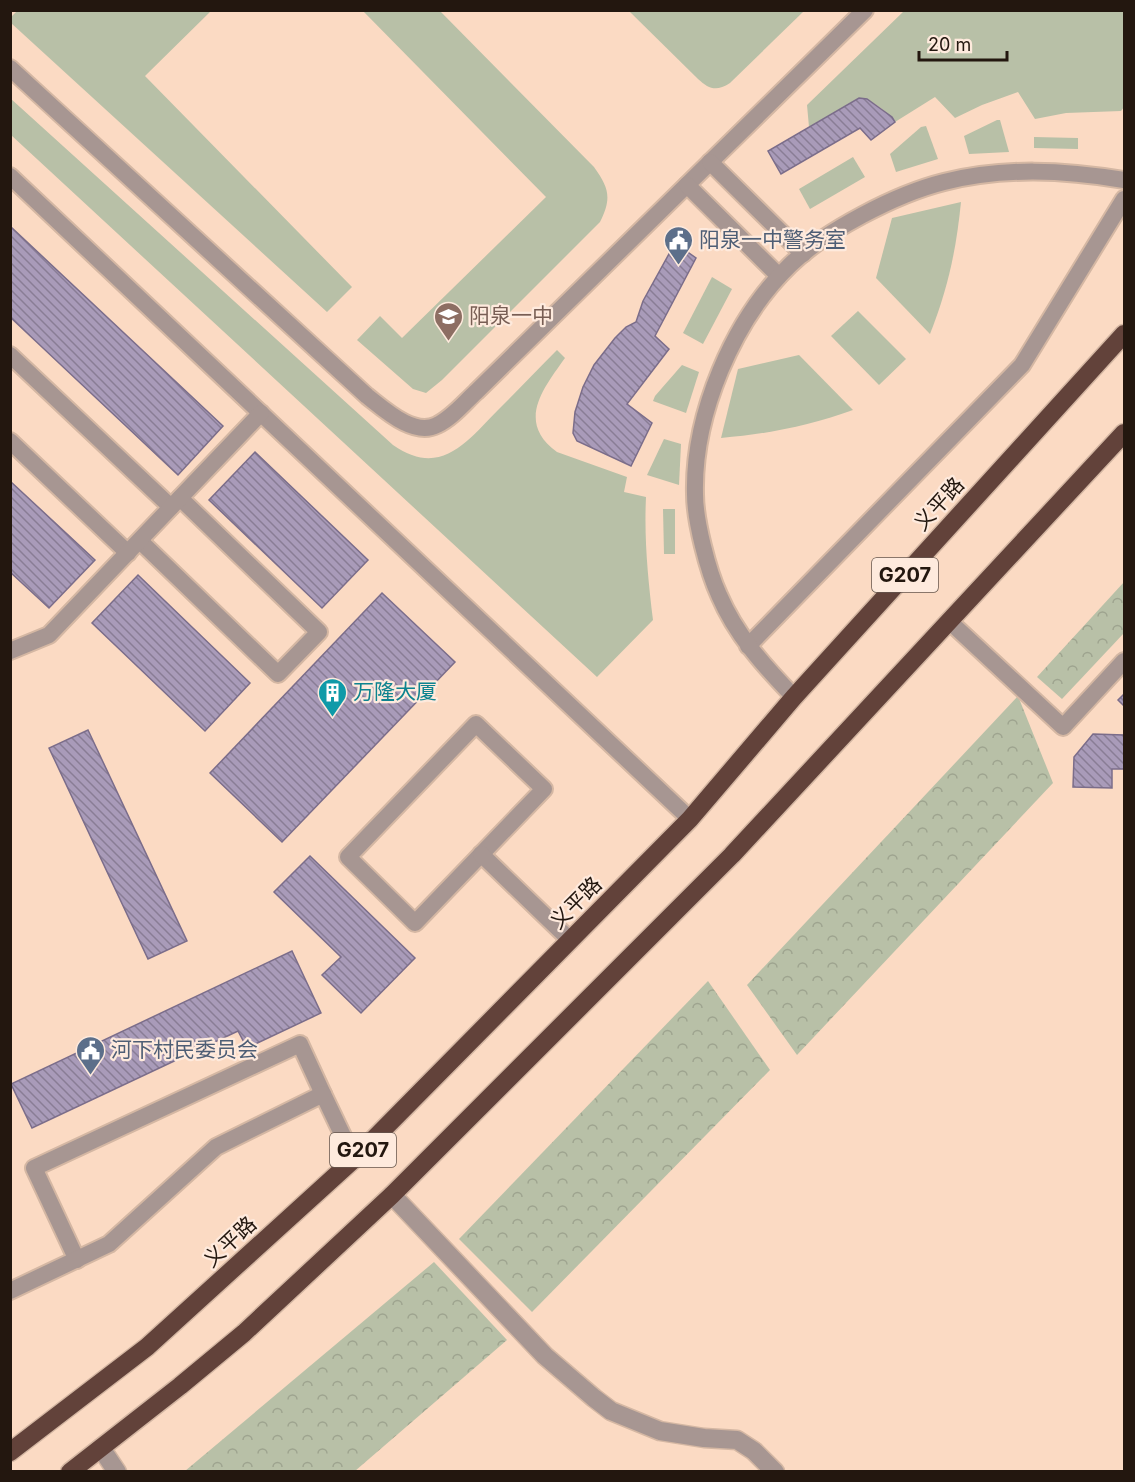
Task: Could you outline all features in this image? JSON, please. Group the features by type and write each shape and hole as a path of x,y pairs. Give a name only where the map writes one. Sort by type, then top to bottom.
{"highway":[{"name":"义平路","path":"10,1452 147,1347 354,1159 690,819 794,697 1125,334"},
{"name":"G207","path":"70,1472 244,1333 392,1195 732,855 1125,433"}],"street":[{"path":"392,1195 545,1356 611,1411 660,1431 704,1438 737,1440 754,1451 775,1472"},
{"path":"101,1448 117,1472"}],"lane":[{"path":"10,68 367,396 389,413 411,425 435,427 446,420 865,10"},
{"path":"710,162 802,254"},
{"path":"794,697 748,646 732,623 718,594 705,555 697,511 695,483 700,431 714,386 735,338 779,276 802,254 829,236 910,193 943,182 984,174 1023,171 1094,175 1125,180"},
{"path":"10,176 690,819"},
{"path":"687,185 779,276"},
{"path":"748,646 1022,365 1125,200"},
{"path":"10,355 319,632 278,674 10,441"},
{"path":"10,651 49,635 261,413"},
{"path":"949,621 1063,727 1125,661"},
{"path":"476,724 544,789 481,854 415,922 348,857 476,724"},
{"path":"481,854 570,940"},
{"path":"77,1260 34,1168 300,1044 354,1159"},
{"path":"10,1291 109,1244 216,1147 323,1094"}],"green space":[{"path":"17,11 211,11 145,76 352,287 327,312 11,23 11,17"},
{"path":"363,11 440,11 594,167 607,193 606,206 600,222 442,380 426,393 413,389 357,340 380,316 402,338 546,197"},
{"path":"629,11 804,11 730,83 713,88 698,79"},
{"path":"904,11 1124,11 1124,107 1121,111 1066,113 1035,119 1018,92 955,118 935,97 895,122 879,107 859,98 809,127 807,105"},
{"path":"10,98 393,445 410,454 426,458 440,457 453,451 477,432 557,350 565,358 542,393 537,405 538,429 545,441 557,452 627,477 624,492 646,497 647,559 653,620 597,677 11,135"},
{"path":"1000,120 1009,152 969,154 964,136"},
{"path":"926,126 938,159 896,172 890,154 921,127"},
{"path":"1034,137 1078,138 1078,149 1034,148"},
{"path":"853,157 865,177 810,209 799,189"},
{"path":"961,202 950,269 930,334 876,278 892,218"},
{"path":"712,277 732,289 703,344 683,333"},
{"path":"858,311 906,359 879,385 831,336"},
{"path":"799,355 853,410 788,428 721,438 738,369"},
{"path":"682,365 699,372 686,413 653,401"},
{"path":"664,439 681,444 679,485 647,475"},
{"path":"663,509 675,509 675,554 664,554"},
{"path":"1124,582 1124,633 1062,699 1037,677"},
{"path":"1018,696 1053,783 797,1055 747,985"},
{"path":"708,981 770,1070 532,1312 459,1239"},
{"path":"434,1262 507,1340 355,1471 185,1471"}],"building":[{"path":"859,98 867,99 892,117 895,122 871,140 860,128 781,174 768,151"},
{"path":"10,226 223,426 178,475 10,317"},
{"path":"675,243 696,258 655,336 669,349 627,404 652,423 631,466 577,441 573,433 575,412 583,387 594,365 615,338 626,327 636,322 643,301"},
{"path":"255,452 368,560 322,608 209,500"},
{"path":"10,481 95,560 49,608 10,572"},
{"path":"138,575 250,683 205,731 92,623"},
{"name":"万隆大厦","path":"382,593 455,662 282,842 210,773"},
{"path":"1124,694 1124,706 1118,700"},
{"path":"88,730 187,941 148,959 49,748"},
{"path":"1093,734 1124,735 1124,769 1112,769 1112,788 1073,787 1074,757"},
{"path":"310,856 415,958 361,1013 322,975 341,957 274,892"},
{"path":"292,951 321,1013 247,1048 238,1031 32,1128 11,1084"}],"place":[{"name":"阳泉一中警务室","path":"678,266"},
{"name":"阳泉一中","path":"448,342"},
{"name":"万隆大厦","path":"332,718"},
{"name":"河下村民委员会","path":"90,1076"}]}
